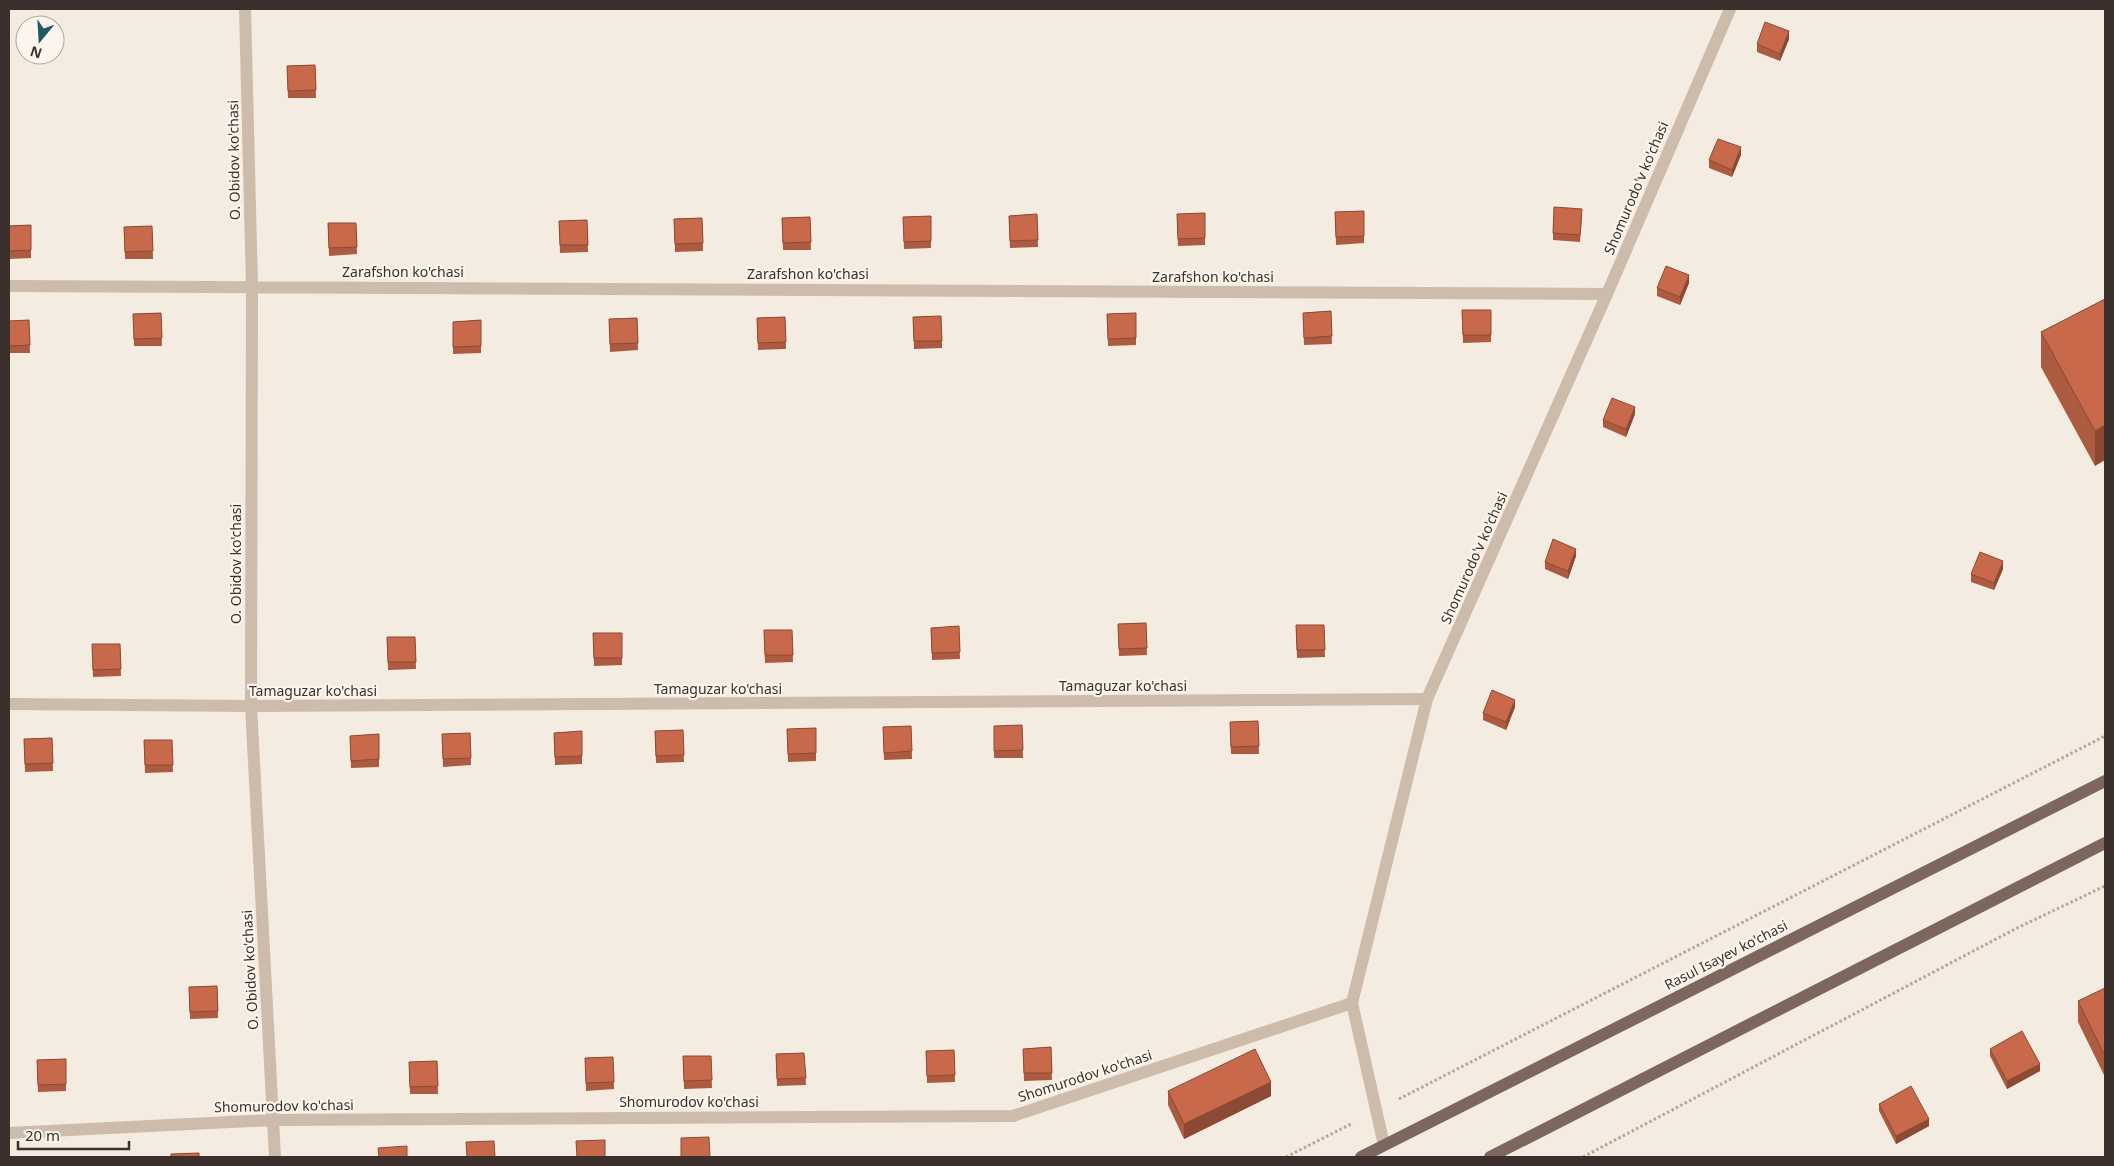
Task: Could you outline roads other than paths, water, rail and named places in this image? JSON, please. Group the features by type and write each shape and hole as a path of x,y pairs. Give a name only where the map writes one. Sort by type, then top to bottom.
{"main road":[{"name":"Rasul Isayev ko'chasi","path":"1361,1157 2105,781"},
{"path":"1490,1157 2105,843"}],"street":[{"name":"O. Obidov ko'chasi","path":"245,9 252,286 251,706 275,1157"},
{"name":"Shomurodo'v ko'chasi","path":"1384,1145 1352,1003 1427,699 1607,294 1730,9"},
{"name":"Zarafshon ko'chasi","path":"9,286 1607,294"},
{"name":"Tamaguzar ko'chasi","path":"9,704 251,706 1427,699"},
{"name":"Shomurodov ko'chasi","path":"9,1133 273,1120 1013,1116 1352,1003"}]}
